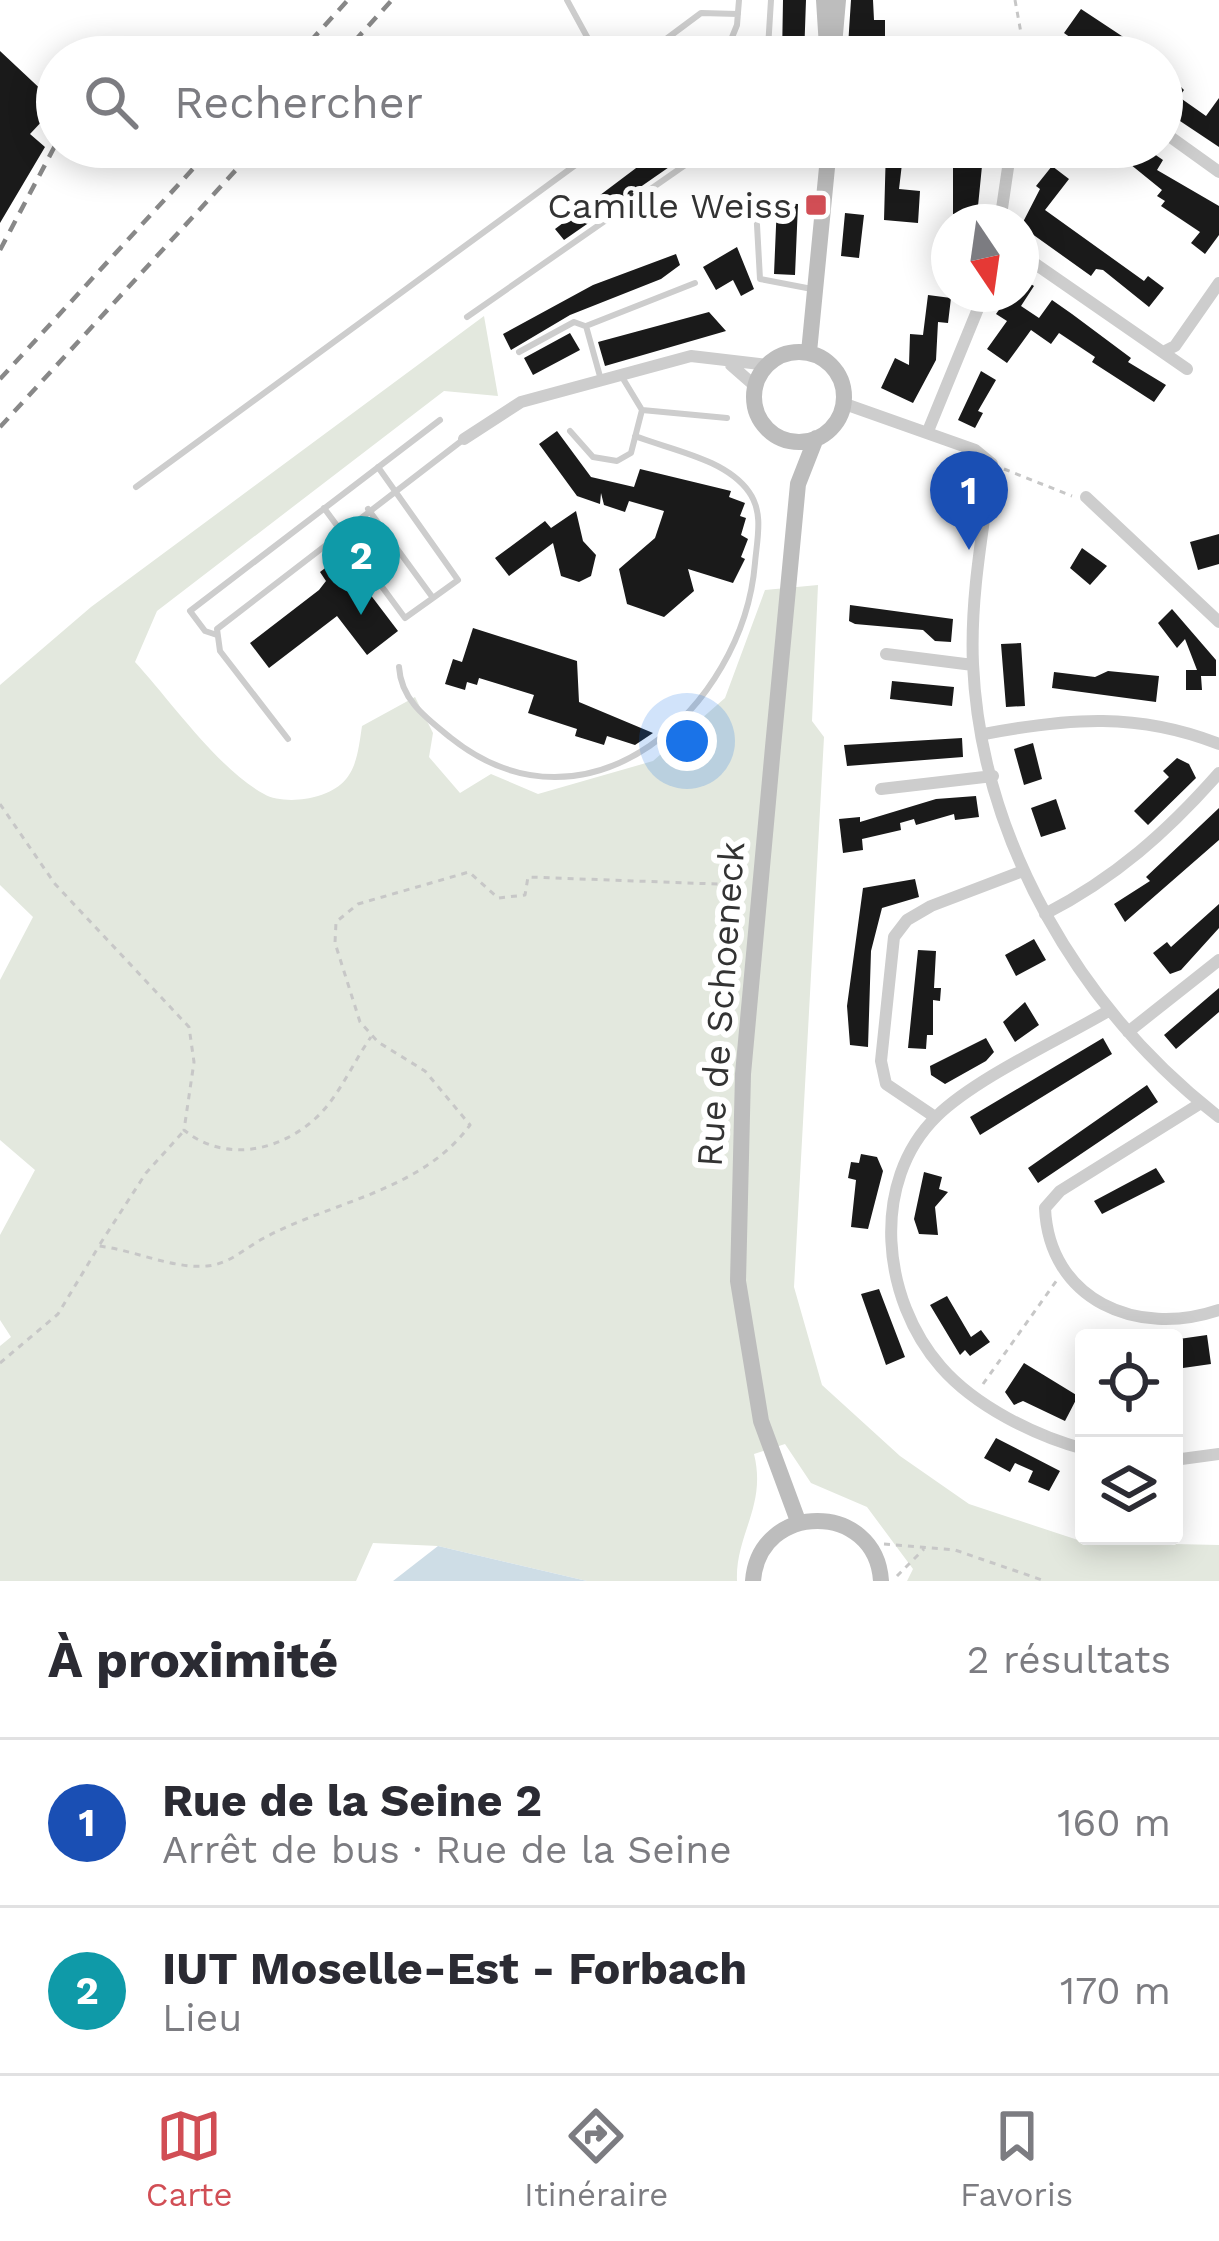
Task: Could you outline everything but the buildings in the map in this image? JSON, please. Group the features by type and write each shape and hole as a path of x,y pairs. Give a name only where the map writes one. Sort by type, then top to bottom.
{"main road":[{"path":"824,0 828,36"},
{"path":"834,36 838,0"},
{"path":"809,352 828,168"},
{"path":"809,352 830,362 842,381 845,404 838,422 816,438 782,439 760,420 755,386 769,365 784,354 809,352"},
{"name":"Rue de Schoeneck","path":"798,1521 761,1421 738,1280 743,1074 798,484 816,438"},
{"name":"Rue de Schoeneck","path":"782,439 798,484"},
{"path":"753,1581 764,1546 798,1521 836,1521 868,1543 881,1581"}],"street":[{"path":"1183,146 1219,172"},
{"path":"1003,204 1008,168"},
{"path":"1039,266 1187,369"},
{"path":"1165,351 1175,346 1219,283"},
{"path":"928,431 977,312"},
{"path":"464,439 502,410 692,356 769,365"},
{"path":"730,364 755,386"},
{"path":"845,404 975,450 992,464 978,568 973,665 993,776 1023,871 1045,914 1110,1010 1219,1117"},
{"path":"1086,497 1219,622"},
{"path":"886,654 973,665"},
{"path":"984,734 1058,720 1134,719 1176,727 1219,744"},
{"path":"1045,914 1094,888 1166,833 1219,773"},
{"path":"881,789 993,776"},
{"path":"935,1117 886,1084 881,1061 894,937 907,920 931,906 1023,871"},
{"path":"1128,1032 1219,960"},
{"path":"1075,1446 1033,1430 942,1369 900,1297 892,1254 899,1178 935,1117 1110,1010"},
{"path":"1201,1103 1060,1191 1045,1208 1046,1231 1061,1274 1082,1294 1144,1315 1171,1318 1219,1310"},
{"path":"1183,1459 1219,1454"}],"lane":[{"path":"566,0 586,36"},
{"path":"731,36 739,0"},
{"path":"769,36 771,0"},
{"path":"671,36 701,14 738,14"},
{"path":"136,488 571,168"},
{"path":"466,316 681,168"},
{"path":"756,208 760,279 815,289"},
{"path":"519,352 574,322 586,326 695,283"},
{"path":"586,326 601,380"},
{"path":"621,374 631,398 643,410 728,418"},
{"path":"570,431 593,458 617,461 631,453 643,410"},
{"path":"217,635 205,631 190,611 440,420"},
{"path":"399,667 400,685 416,708 456,742 494,764 526,774 579,775 615,765 684,722 723,671 752,600 759,511 748,490 724,469 635,436"},
{"path":"288,739 220,651 217,635 224,619 464,439"},
{"path":"324,508 405,618 458,580 377,467"},
{"path":"368,508 433,598"}],"path":[{"path":"1015,0 1021,36"},
{"path":"992,464 1064,496 1086,497"},
{"path":"0,804 55,884 189,1027 194,1061 184,1130 146,1173 58,1314 0,1363"},
{"path":"99,1246 181,1264 230,1260 263,1238 371,1197 456,1144 470,1125 425,1071 360,1022 342,970 336,922 358,904 448,874 470,872 498,898 525,895 528,878 761,888"},
{"path":"184,1130 211,1148 235,1152 292,1136 321,1113 372,1035"},
{"path":"975,1395 1061,1274"},
{"path":"868,1543 984,1558 1045,1581"},
{"path":"891,1581 926,1547"}],"shaded area":[{"path":"484,316 498,396 444,391 157,611 135,662 213,752 247,783 269,797 283,799 305,799 330,791 352,770 362,726 415,697 433,733 429,757 460,793 491,774 538,794 653,761 725,698 765,590 818,585 812,721 824,737 794,1287 822,1385 900,1456 969,1504 1075,1539 1075,1545 1219,1545 1219,1581 907,1581 913,1569 867,1507 811,1483 785,1444 754,1454 757,1489 737,1581 587,1581 438,1546 373,1543 356,1581 0,1581 0,1346 11,1337 0,1320 0,1235 35,1170 0,1140 0,980 33,917 0,885 0,685 91,607"},
{"path":"438,1546 587,1581 393,1581"}],"railway":[{"path":"315,36 348,0"},
{"path":"359,36 392,0"},
{"path":"0,250 43,168"},
{"path":"0,379 194,168"},
{"path":"0,427 238,168"}],"place":[{"name":"Camille Weiss","path":"816,205"},
{"name":"Rue de la Seine 2","path":"969,550"},
{"name":"IUT Moselle-Est - Forbach","path":"361,615"}]}
